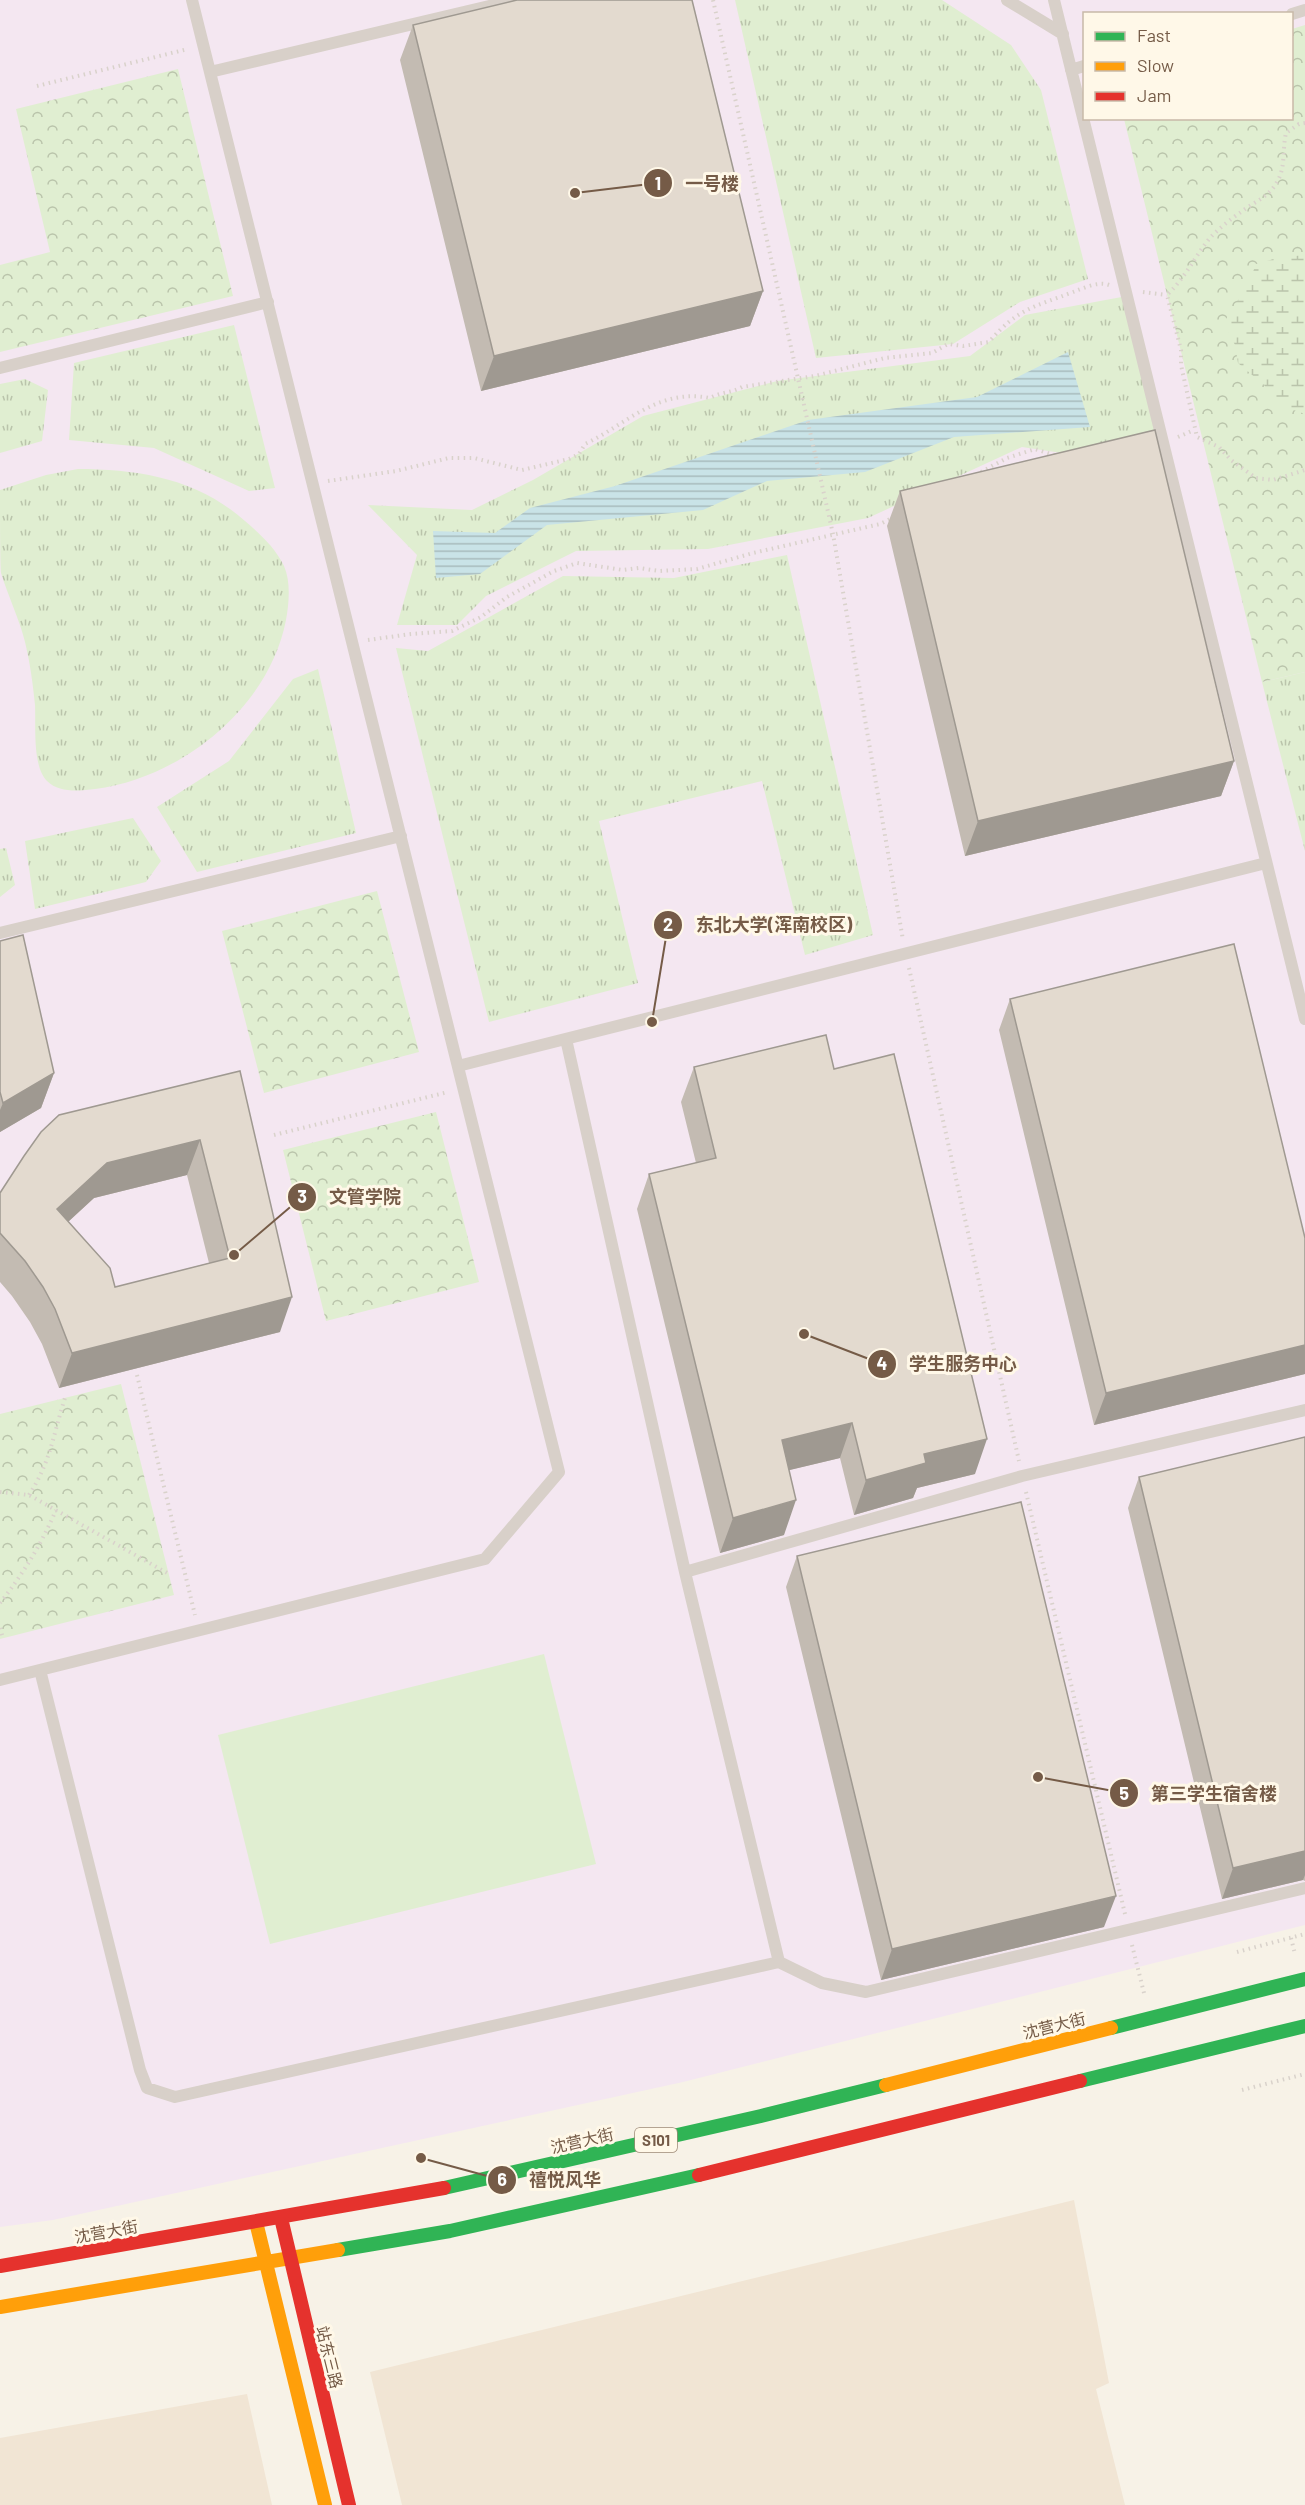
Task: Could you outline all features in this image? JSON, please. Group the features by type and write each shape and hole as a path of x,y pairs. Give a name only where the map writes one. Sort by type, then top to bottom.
{"main road":[{"name":"沈营大街","path":"0,2266 455,2186 761,2116 1305,1978"},
{"path":"0,2307 450,2231 742,2165 1305,2026"},
{"name":"站东三路","path":"281,2217 349,2505"},
{"path":"256,2222 325,2505"}],"lane":[{"path":"0,1680 485,1559 559,1472 192,0"},
{"path":"210,72 515,0"},
{"path":"1007,0 1063,34"},
{"path":"1054,0 1083,118"},
{"path":"1071,69 1083,66"},
{"path":"1083,120 1305,1019"},
{"path":"0,368 267,302"},
{"path":"0,933 401,836"},
{"path":"458,1066 1266,862"},
{"path":"566,1039 685,1572 779,1962"},
{"path":"685,1572 1022,1476 1305,1410"},
{"path":"40,1670 140,2070 147,2088 175,2097 779,1962 822,1983 866,1992 1305,1888"}],"path":[{"path":"713,0 833,534 905,953 1022,1476 1150,2018"},
{"path":"37,86 204,45"},
{"path":"313,484 346,477 396,471 449,458 474,458 522,470 570,459 579,454 585,444 648,406 695,395 710,399 720,392 731,393 742,387 798,378 885,358 933,353 948,345 963,346 989,342 1004,324 1022,311 1047,300 1103,283 1125,290 1167,295 1183,280 1191,264 1210,238 1241,212 1270,194 1284,165 1282,149 1286,133 1305,123"},
{"path":"1167,295 1181,350 1180,365 1197,437 1219,447 1231,460 1256,478 1273,480 1305,470"},
{"path":"1163,443 1194,430"},
{"path":"975,476 1007,458 1035,449 1059,457"},
{"path":"352,643 411,634 452,631 481,617 507,597 554,571 577,563 623,570 689,570 880,524 898,514"},
{"path":"274,1135 464,1089"},
{"path":"137,1375 198,1630"},
{"path":"29,1494 43,1473 54,1442 65,1398"},
{"path":"0,1492 29,1494 169,1574"},
{"path":"0,1603 19,1579 43,1540 56,1510"},
{"path":"0,1628 3,1638"},
{"path":"1237,1952 1305,1934"},
{"path":"1242,2090 1305,2074"}],"shaded area":[{"path":"0,0 1305,0 1305,1925 683,2082 53,2220 0,2227"},
{"path":"1074,2200 1109,2383 1096,2389 1125,2505 402,2505 370,2372"},
{"path":"247,2394 272,2505 0,2505 0,2438"}],"green space":[{"path":"735,0 942,0 1011,45 1041,90 1088,279 1020,302 953,344 816,358"},
{"path":"1305,25 1305,672 1262,682 1124,120 1293,120 1293,29"},
{"path":"178,69 233,296 0,352 0,265 50,252 16,109"},
{"path":"1305,255 1305,414 1279,405 1264,385 1238,363 1235,345 1224,322 1248,285 1256,264 1277,258"},
{"path":"1127,296 1160,432 1108,460 1022,447 868,518 708,549 576,551 486,596 457,625 397,625 417,555 368,505 472,510 533,480 643,416 777,381 970,356 1025,315"},
{"path":"234,325 275,488 249,491 154,448 69,440 74,363"},
{"path":"25,379 48,390 42,441 0,453 0,384"},
{"path":"78,469 145,474 188,486 208,495 245,521 272,547 284,566 289,593 286,620 276,652 261,682 241,709 216,733 189,754 159,770 127,782 76,791 52,785 42,774 39,766 35,705 28,657 20,624 1,573 0,490 46,475"},
{"path":"787,555 873,935 805,955 762,781 599,821 638,983 489,1022 396,648 428,651 563,576 674,578"},
{"path":"318,669 356,833 197,872 157,807 229,761 293,679"},
{"path":"1305,672 1305,851 1262,682"},
{"path":"133,818 161,861 146,882 35,909 25,841"},
{"path":"6,848 15,885 0,897 0,849"},
{"path":"377,891 419,1052 264,1093 222,931"},
{"path":"436,1112 479,1282 326,1321 283,1150"},
{"path":"121,1384 174,1595 0,1639 0,1414"},
{"path":"544,1654 596,1864 270,1944 218,1735"}],"water":[{"path":"1068,352 1090,427 954,437 865,472 767,481 703,510 547,525 480,574 436,578 433,531 495,533 530,508 615,486 808,420 977,397"}],"building":[{"path":"517,0 692,0 763,291 494,356 413,25"},
{"path":"1155,430 1234,761 978,821 900,491"},
{"path":"23,935 54,1073 3,1103 0,1092 0,941"},
{"path":"1234,944 1305,1238 1305,1345 1106,1393 1010,999"},
{"path":"826,1035 834,1069 894,1054 987,1439 924,1454 926,1463 866,1480 852,1423 782,1440 796,1500 733,1518 649,1174 716,1158 694,1067"},
{"path":"240,1071 292,1297 72,1353 55,1309 43,1287 25,1261 0,1233 0,1193 41,1132 59,1115","holes":["200,1140 230,1258 115,1287 110,1268 57,1209 107,1163"]},
{"path":"1305,1437 1305,1851 1233,1868 1139,1477"},
{"path":"1021,1502 1116,1896 892,1949 797,1556"}],"traffic: fast":[{"path":"1111,2028 1305,1979"},
{"path":"1080,2081 1305,2026"},
{"path":"444,2188 761,2116 886,2085"},
{"path":"338,2250 450,2231 699,2175"}],"traffic: slow":[{"path":"886,2085 1111,2028"},
{"path":"256,2222 325,2505"},
{"path":"0,2307 338,2250"}],"traffic: jam":[{"path":"699,2175 1080,2081"},
{"path":"0,2266 444,2188"},
{"path":"281,2218 349,2505"}],"place":[{"name":"一号楼","path":"575,193"},
{"name":"东北大学(浑南校区)","path":"652,1022"},
{"name":"文管学院","path":"234,1255"},
{"name":"学生服务中心","path":"804,1334"},
{"name":"第三学生宿舍楼","path":"1038,1777"},
{"name":"禧悦风华","path":"421,2158"}]}
